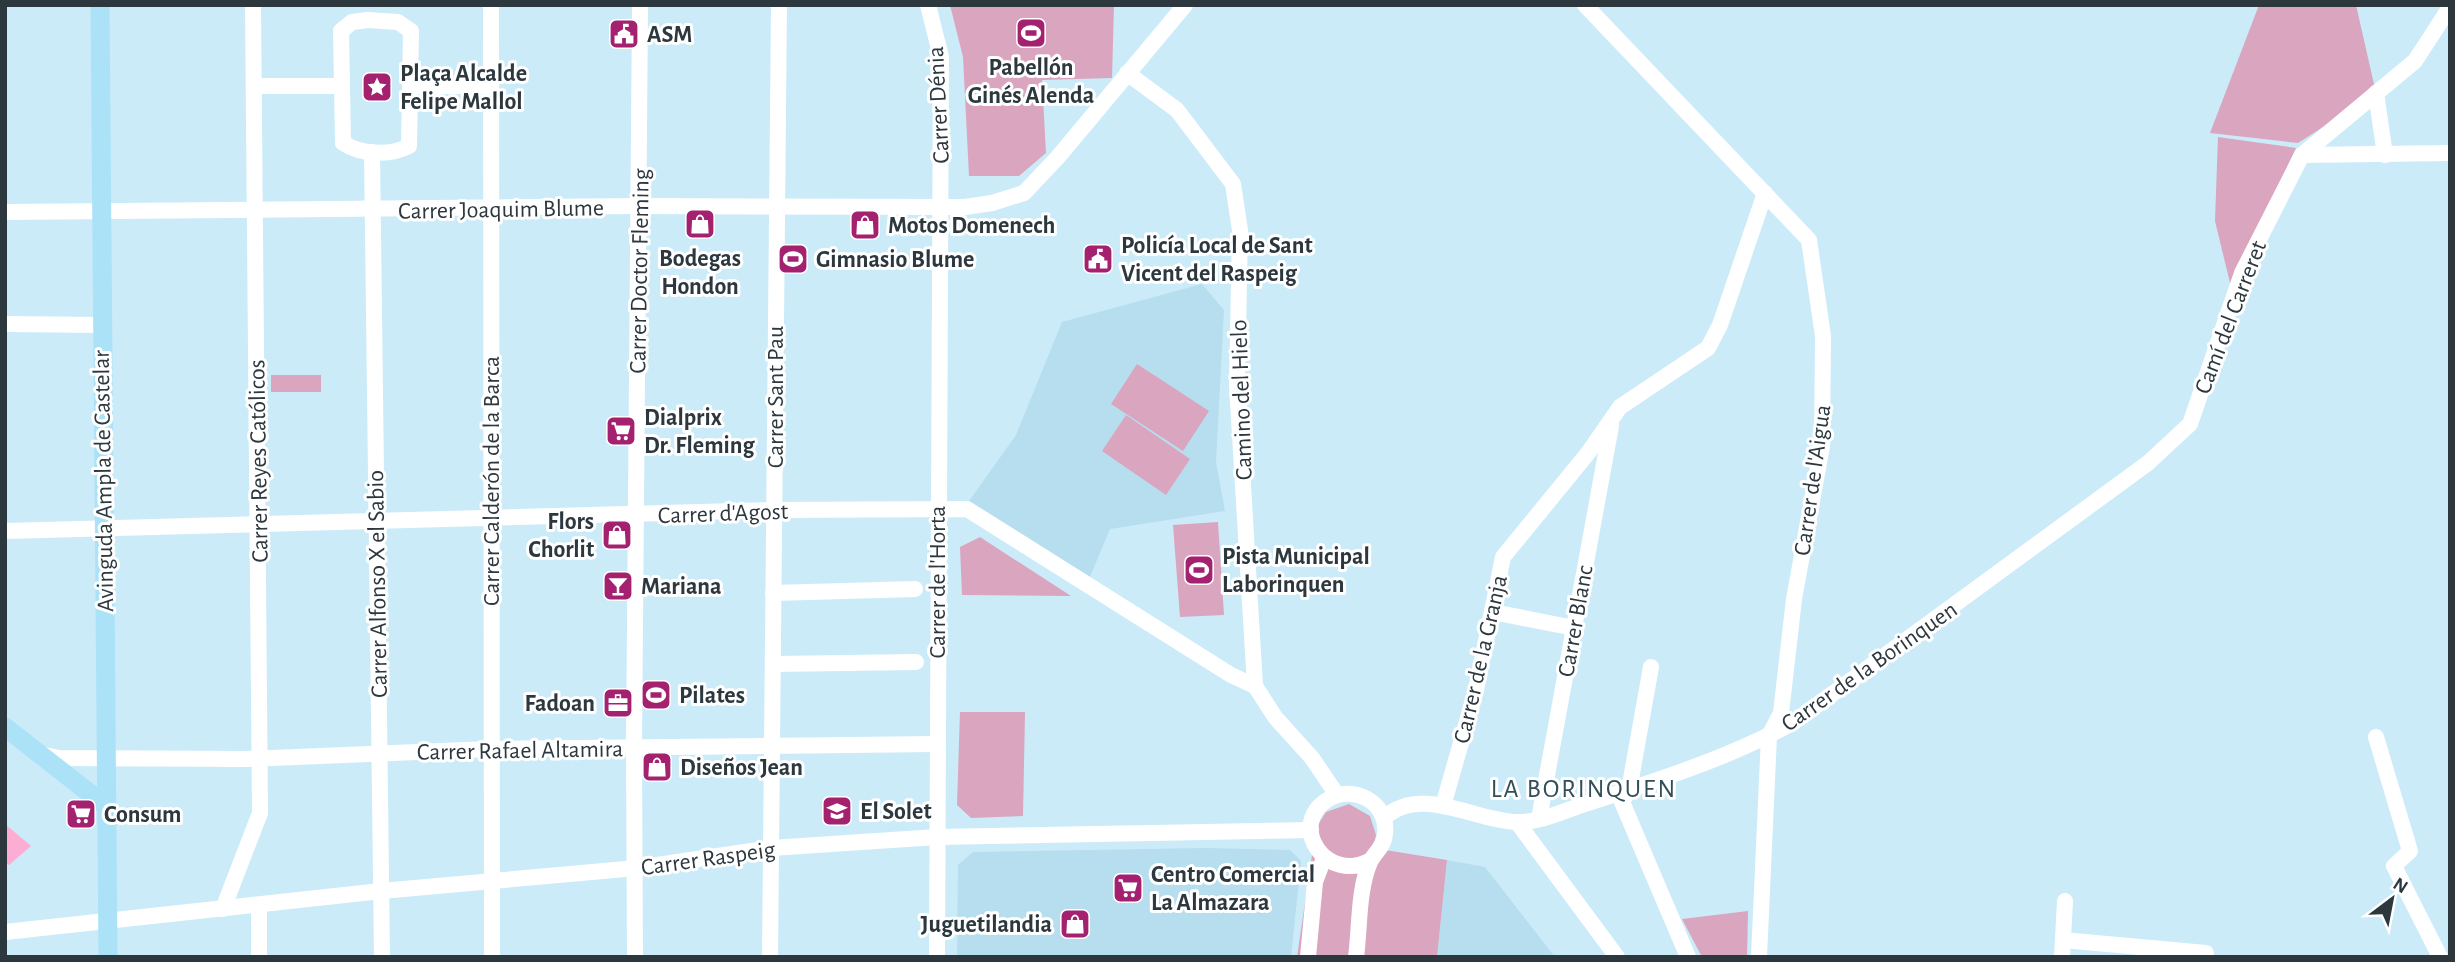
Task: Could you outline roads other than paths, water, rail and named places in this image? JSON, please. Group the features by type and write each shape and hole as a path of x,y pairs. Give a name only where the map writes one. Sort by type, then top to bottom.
{"main road":[{"name":"Avinguda Ampla de Castelar","path":"100,5 108,957"},
{"path":"5,727 106,806"}],"street":[{"name":"Carrer Reyes Católicos","path":"223,909 260,813 253,5"},
{"name":"Carrer Calderón de la Barca","path":"491,5 492,957"},
{"name":"Carrer Doctor Fleming","path":"635,957 640,5"},
{"name":"Carrer Sant Pau","path":"770,957 779,5"},
{"name":"Carrer Dénia","path":"928,5 941,57 942,206"},
{"name":"Carrer Joaquim Blume","path":"5,212 370,211 640,206 965,207 992,203 1024,193 1058,157 1185,5"},
{"name":"Carrer de l'Aigua","path":"1585,5 1809,240 1823,336 1822,446 1794,599 1781,713 1769,736 1759,957"},
{"path":"2302,155 2415,61 2450,7"},
{"path":"368,13 398,22 411,31 410,146 399,151 355,151 343,143 341,31 368,13"},
{"name":"Camino del Hielo","path":"1127,74 1177,110 1233,184 1240,230 1237,385 1255,686"},
{"path":"254,86 342,86"},
{"path":"410,86 489,86"},
{"path":"2376,93 2385,155"},
{"name":"Carrer Alfonso X el Sabio","path":"372,152 370,211 382,957"},
{"path":"2302,155 2450,153"},
{"name":"Camí del Carreret","path":"2190,425 2242,273 2302,155"},
{"name":"Carrer de la Granja","path":"1443,806 1476,690 1503,557 1612,423 1620,407 1708,348 1720,325 1765,194"},
{"name":"Carrer de l'Horta","path":"937,957 937,509 942,206"},
{"path":"5,324 101,325"},
{"name":"Carrer Blanc","path":"1539,819 1612,423"},
{"name":"Carrer de la Borinquen","path":"1384,818 1392,810 1411,804 1443,806 1517,822 1539,819 1629,790 1769,736 1794,722 2148,463 2190,425"},
{"name":"Carrer d'Agost","path":"5,531 492,517 636,516 775,510 967,509 1231,675 1255,686"},
{"path":"774,593 915,589"},
{"path":"1493,612 1574,628"},
{"path":"773,664 916,662"},
{"path":"1651,667 1629,790 1622,802 1688,957"},
{"path":"1255,686 1275,717 1312,758 1337,795"},
{"path":"2376,737 2410,851 2394,866 2440,957"},
{"name":"Carrer Rafael Altamira","path":"37,753 59,758 127,760 490,749 936,744"},
{"path":"1357,794 1366,798 1384,818 1386,834 1382,848 1371,860 1355,867 1337,866 1324,858 1313,842 1311,831 1320,807 1337,795 1357,794"},
{"path":"1517,822 1618,957"},
{"name":"Carrer Raspeig","path":"5,932 381,891 637,868 771,848 937,837 1311,831"},
{"path":"1308,957 1315,882 1324,858"},
{"path":"1356,957 1365,883 1371,860"},
{"path":"2065,901 2062,948 2205,955"},
{"path":"259,905 259,957"}],"place":[{"name":"Pabellón Ginés Alenda","path":"1031,33"},
{"name":"ASM","path":"624,34"},
{"name":"Plaça Alcalde Felipe Mallol","path":"377,87"},
{"name":"Bodegas Hondon","path":"700,224"},
{"name":"Motos Domenech","path":"865,225"},
{"name":"Gimnasio Blume","path":"793,259"},
{"name":"Policía Local de Sant Vicent del Raspeig","path":"1098,259"},
{"name":"Dialprix Dr. Fleming","path":"621,431"},
{"name":"Flors Chorlit","path":"617,535"},
{"name":"Pista Municipal Laborinquen","path":"1199,570"},
{"name":"Mariana","path":"618,586"},
{"name":"Pilates","path":"656,695"},
{"name":"Fadoan","path":"618,703"},
{"name":"Diseños Jean","path":"657,767"},
{"name":"El Solet","path":"837,811"},
{"name":"Consum","path":"81,814"},
{"name":"Centro Comercial La Almazara","path":"1128,888"},
{"name":"Juguetilandia","path":"1075,924"}],"district":[{"name":"LA BORINQUEN","path":"1584,788"}]}
